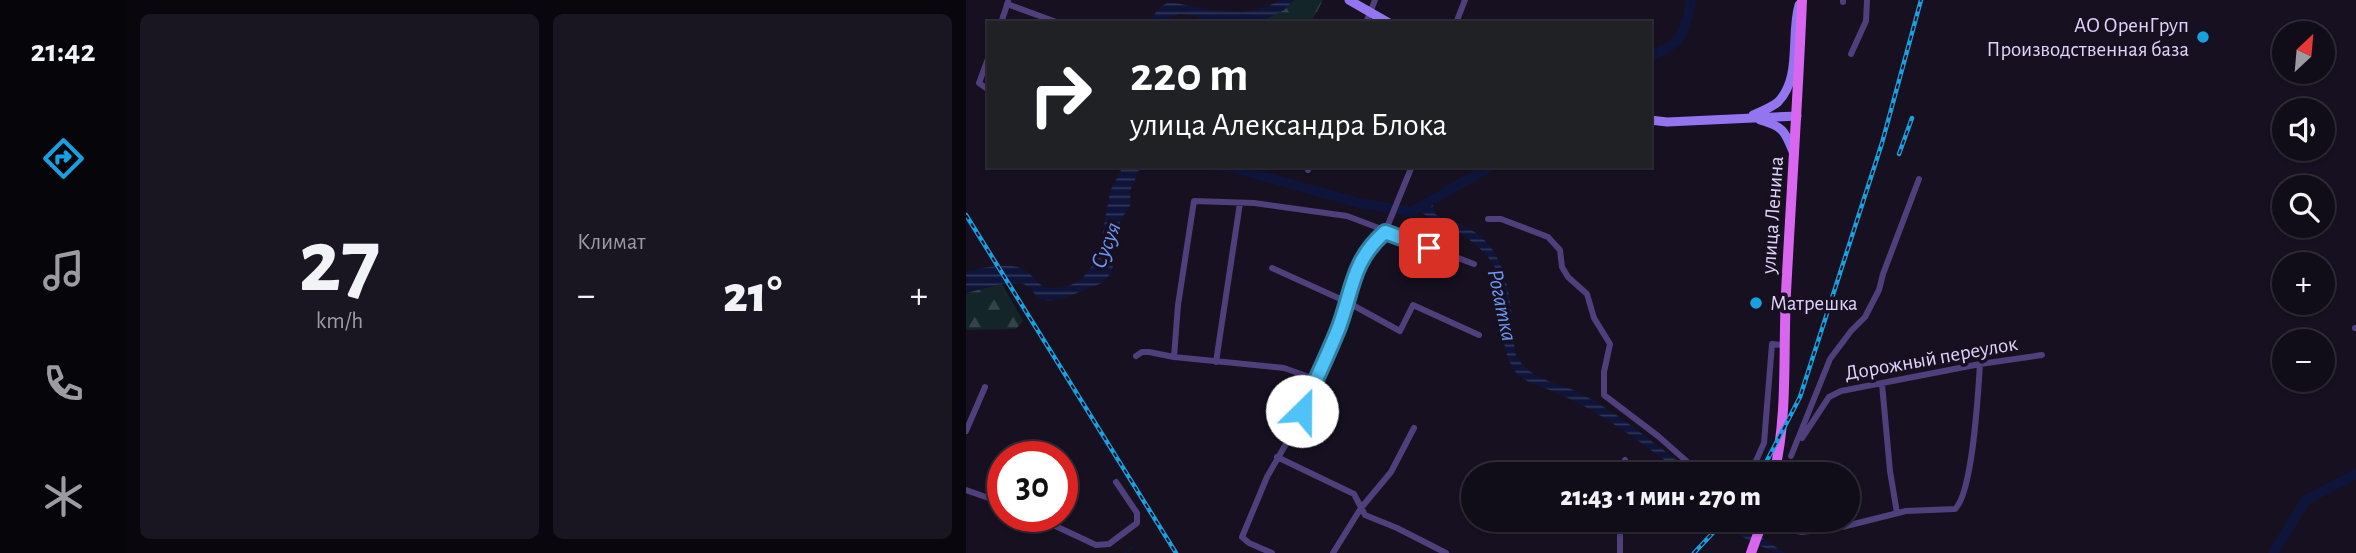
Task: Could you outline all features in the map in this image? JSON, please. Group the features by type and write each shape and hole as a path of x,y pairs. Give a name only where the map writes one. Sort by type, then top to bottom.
{"main road":[{"path":"1349,0 1386,21"},
{"path":"1748,117 1776,104 1784,94 1791,77 1796,18 1801,0"},
{"name":"улица Ленина","path":"1777,462 1784,409 1784,345 1801,0"},
{"path":"1652,120 1667,122 1797,116"},
{"path":"1748,117 1777,125 1784,131 1795,156"},
{"path":"1751,553 1758,532"}],"street":[{"path":"1367,21 1375,0"},
{"path":"1458,21 1465,0"},
{"path":"1852,54 1866,21 1867,0"},
{"path":"1002,21 1008,2 1054,21"},
{"path":"987,61 979,83 987,89"},
{"path":"1272,553 1242,537 1266,477 1294,430 1338,328 1352,281 1369,246 1385,232 1411,168"},
{"path":"1779,462 1791,456 1830,359 1865,317 1879,290 1919,179"},
{"path":"1174,357 1178,305 1194,201 1240,203 1347,216 1474,264"},
{"path":"1216,362 1240,203"},
{"path":"1488,219 1501,219 1537,232 1548,237 1560,250 1562,267 1567,277 1587,294 1594,318 1609,344 1604,372 1604,395 1687,462"},
{"path":"1272,268 1347,302 1400,331 1413,305 1479,335"},
{"path":"1756,462 1764,443 1772,344 1784,345"},
{"path":"1136,356 1149,352 1284,368 1315,379"},
{"name":"Дорожный переулок","path":"1791,456 1815,415 1829,397 1841,391 2042,355"},
{"path":"1860,522 1897,513 1955,509 1962,503 1976,421 1980,364"},
{"path":"1882,384 1890,471 1897,513"},
{"path":"966,431 985,387"},
{"path":"1333,553 1361,508 1391,472 1414,428"},
{"path":"1277,457 1354,494 1365,515 1446,553"},
{"path":"1069,532 1097,545 1109,544 1137,523 1137,513 1116,482"},
{"path":"966,490 987,497"},
{"path":"1620,532 1620,553"}],"green space":[{"path":"1294,0 1323,0 1312,21 1261,21 1284,10"},
{"path":"1002,284 1023,321 1016,329 966,330 966,293"}],"water":[{"path":"1280,0 1294,0 1284,10 1261,21 1204,21 1197,16 1179,14 1163,21 1151,21 1158,10 1170,2 1226,12 1267,6"},
{"name":"Сусуя","path":"1121,168 1139,168 1130,191 1131,204 1121,219 1117,233 1112,272 1102,283 1067,297 1048,301 1038,298 1022,283 1002,284 966,292 966,272 988,267 1018,267 1047,288 1075,283 1086,275 1099,249 1111,190"},
{"name":"Рогатка","path":"1433,205 1435,214 1470,229 1484,239 1494,253 1507,284 1515,353 1525,368 1603,406 1679,462 1668,462 1588,409 1519,375 1506,350 1497,271 1489,258 1471,241 1421,212"},
{"path":"1732,532 1754,532 1785,553 1771,550"}],"waterway":[{"path":"1652,54 1669,47 1681,35 1691,0"},
{"path":"1234,168 1359,203 1411,212 1488,168"},
{"path":"2273,553 2306,500 2356,474"},
{"path":"1125,553 1133,547"}],"railway":[{"path":"1766,462 1800,397 1882,143 1921,0"},
{"path":"1899,154 1912,118"},
{"path":"966,215 1176,553"},
{"path":"1694,553 1714,532"}],"place":[{"name":"АО ОренГруп Производственная база","path":"2203,37"},
{"name":"Матрешка","path":"1756,303"}],"route":[{"path":"1302,411 1338,328 1352,281 1369,246 1385,232 1429,248"}]}
